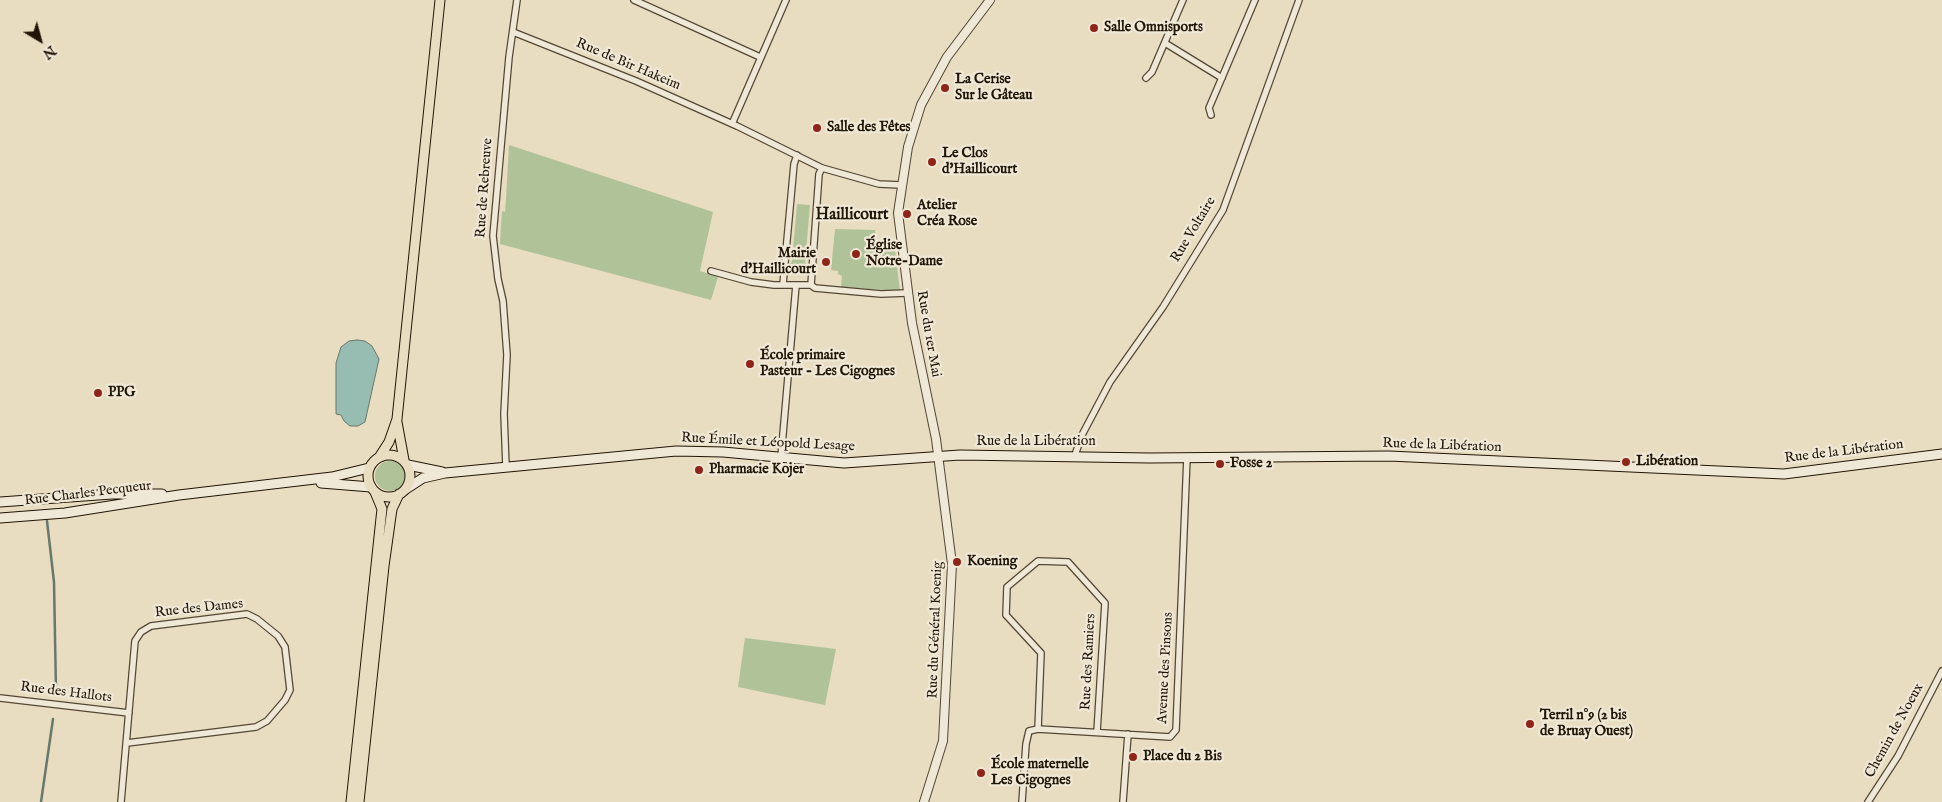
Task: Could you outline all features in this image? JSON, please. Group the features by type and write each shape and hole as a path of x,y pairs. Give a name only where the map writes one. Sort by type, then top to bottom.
{"main road":[{"path":"351,802 382,518 382,508 368,478 370,468 389,442 397,419 440,0"},
{"path":"359,802 384,566 392,509 410,477 397,419"},
{"name":"Rue Émile et Léopold Lesage","path":"445,473 676,451 723,452 844,463 939,456"},
{"name":"Rue de la Libération","path":"939,456 1389,456 1654,470 1784,474 1942,454"},
{"path":"380,456 393,455 406,463 445,473"},
{"name":"Rue Charles Pecqueur","path":"0,518 65,513 179,495 299,482 370,468"},
{"path":"373,490 387,497 403,492 423,478 445,473"},
{"name":"Rue Charles Pecqueur","path":"299,482 373,490"},
{"name":"Rue Charles Pecqueur","path":"0,502 112,494 179,495"}],"street":[{"name":"Rue de Rebreuve","path":"506,467 504,414 507,355 503,301 492,236 517,0"},
{"path":"634,0 760,57"},
{"path":"732,124 786,0"},
{"name":"Rue du 1er Mai","path":"939,456 907,294 898,224 901,185 908,147 921,106 948,57 990,0"},
{"path":"1146,78 1152,72 1183,0"},
{"path":"1211,115 1209,108 1255,0"},
{"name":"Rue Voltaire","path":"1075,455 1082,435 1110,382 1163,307 1224,210 1299,0"},
{"name":"Rue de Bir Hakeim","path":"513,32 636,81 732,124 822,168 879,184 901,185"},
{"path":"1165,43 1222,78"},
{"path":"784,284 794,164 797,155"},
{"path":"810,285 818,182 822,168"},
{"path":"711,271 751,282 810,285 815,288 843,291 907,294"},
{"path":"781,458 796,285"},
{"name":"Rue du Général Koenig","path":"924,802 943,741 952,585 949,532 939,456"},
{"name":"Avenue des Pinsons","path":"1022,802 1026,744 1029,732 1038,729 1170,737 1176,730 1188,457"},
{"name":"Rue des Ramiers","path":"1038,729 1041,654 1006,614 1008,587 1038,561 1068,562 1105,603 1097,732"},
{"name":"Rue des Dames","path":"122,802 126,743 135,641 141,632 151,626 247,614 257,619 278,636 285,647 290,690 285,700 267,721 256,727 126,743"},
{"name":"Chemin de Noeux","path":"1868,802 1898,756 1942,671"},
{"name":"Rue des Hallots","path":"0,698 129,713"},
{"path":"1123,802 1128,734"}],"green space":[{"path":"509,145 713,212 700,271 718,277 711,300 500,244 502,211 505,212"},
{"path":"797,204 810,205 805,262 808,268 804,271 793,270 789,266 792,261"},
{"path":"835,229 875,230 876,245 894,242 900,291 841,287 842,276 838,274 838,271 831,270"},
{"path":"390,461 400,466 405,476 400,486 390,491 380,486 375,476 380,466"},
{"path":"745,638 836,649 825,705 738,687"}],"water":[{"path":"349,341 365,341 372,346 379,359 365,422 358,426 350,426 341,415 336,414 336,363 341,347"}],"waterway":[{"path":"47,521 54,582 56,691"},
{"path":"41,802 53,719"}],"place":[{"name":"Salle Omnisports","path":"1094,28"},
{"name":"La Cerise Sur le Gâteau","path":"945,88"},
{"name":"Salle des Fêtes","path":"817,128"},
{"name":"Le Clos d'Haillicourt","path":"932,162"},
{"name":"Atelier Créa Rose","path":"907,214"},
{"name":"Église Notre-Dame","path":"856,254"},
{"name":"Mairie d'Haillicourt","path":"826,262"},
{"name":"École primaire Pasteur - Les Cigognes","path":"750,364"},
{"name":"PPG","path":"98,393"},
{"name":"Libération","path":"1626,462"},
{"name":"Fosse 2","path":"1220,464"},
{"name":"Pharmacie Kojer","path":"699,470"},
{"name":"Koening","path":"957,562"},
{"name":"Terril n°9 (2 bis de Bruay Ouest)","path":"1530,724"},
{"name":"Place du 2 Bis","path":"1133,757"},
{"name":"École maternelle Les Cigognes","path":"981,773"}],"district":[{"name":"Haillicourt","path":"852,216"}]}
